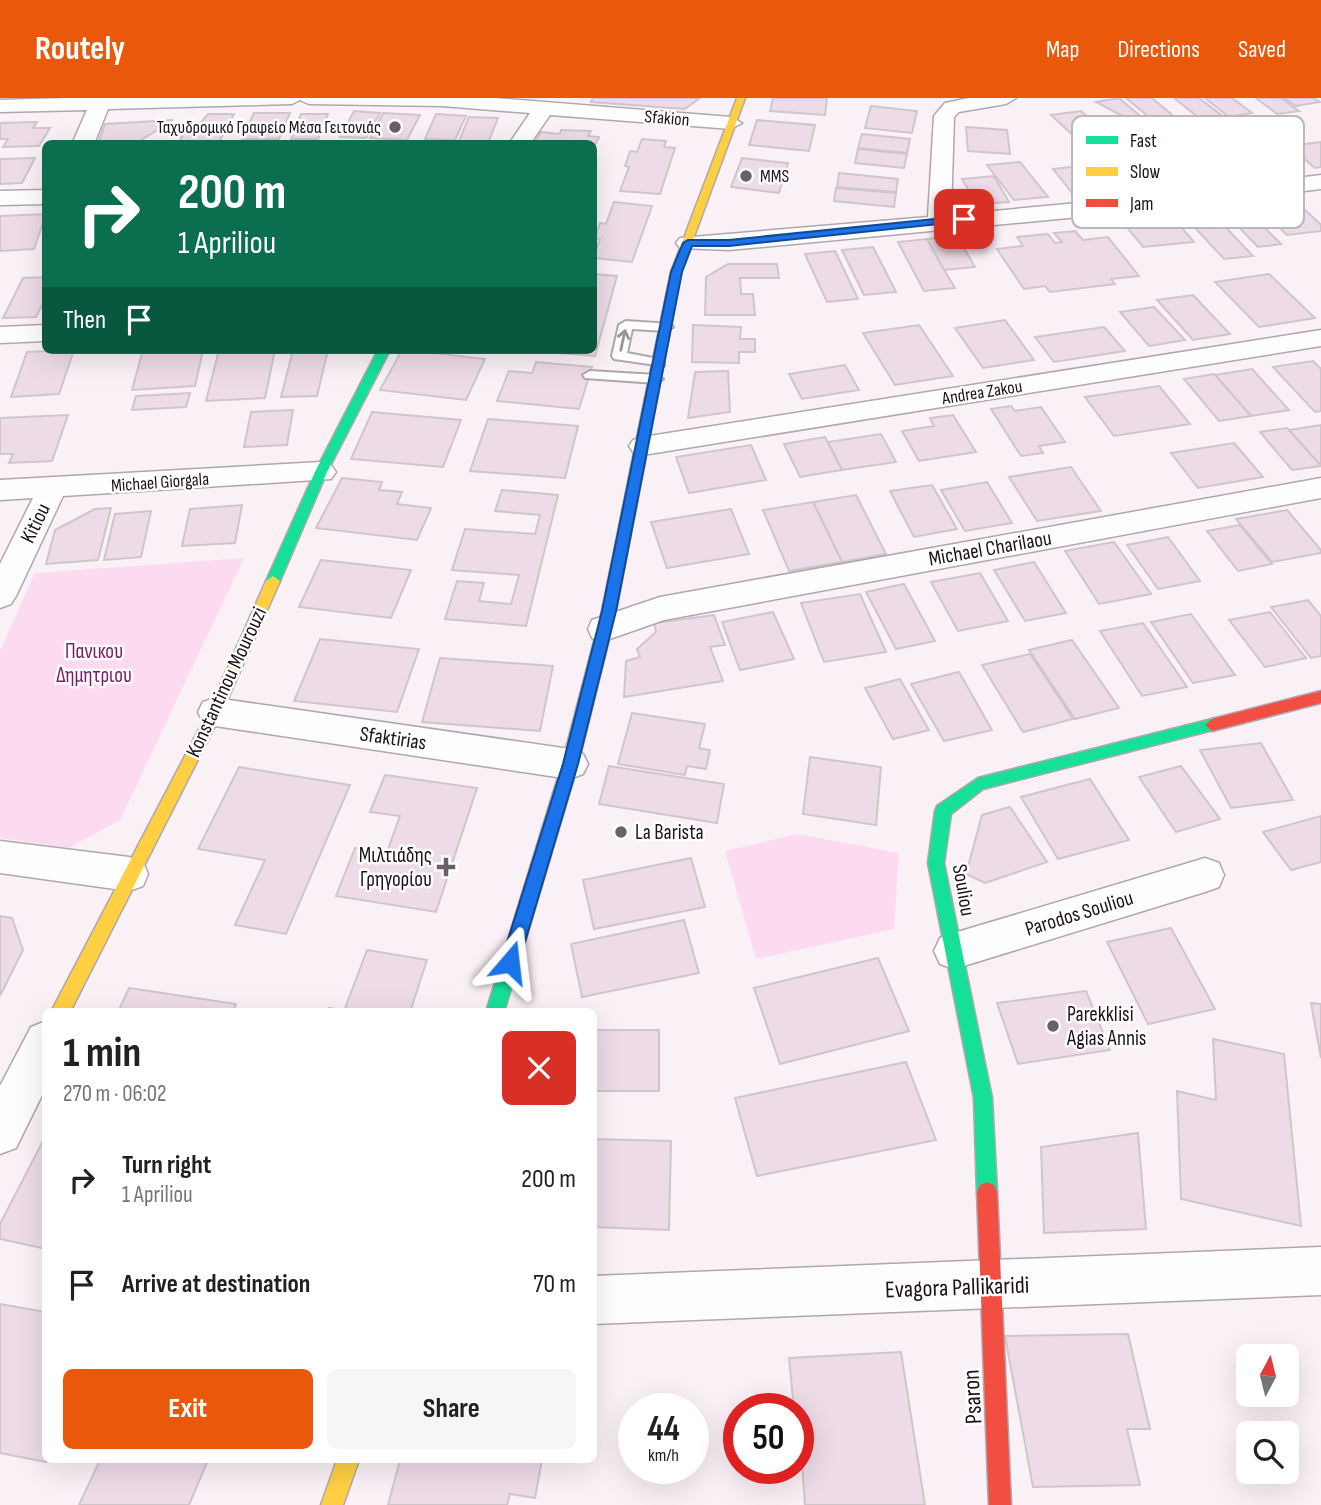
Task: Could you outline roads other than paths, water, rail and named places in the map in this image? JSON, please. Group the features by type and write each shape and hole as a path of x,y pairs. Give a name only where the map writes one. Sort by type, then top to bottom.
{"street":[{"path":"0,106 292,98"},
{"name":"Sfakion","path":"309,98 442,99 732,123"},
{"path":"496,1008 570,764 604,629 676,272 741,98"},
{"path":"939,222 944,116 952,107 1006,98"},
{"path":"85,140 100,103"},
{"path":"522,140 545,107"},
{"path":"0,198 42,197"},
{"path":"688,243 729,243 1072,210"},
{"path":"0,335 42,333"},
{"name":"Andrea Zakou","path":"643,446 1321,338"},
{"name":"Konstantinou Mourouzi","path":"62,1008 215,712 321,472 382,354"},
{"name":"Michael Giorgala","path":"0,490 321,472"},
{"name":"Michael Charilaou","path":"604,629 660,609 1321,488"},
{"name":"Kitiou","path":"0,596 52,489"},
{"path":"615,582 660,609"},
{"name":"Souliou","path":"990,1286 983,1098 936,863 943,811 978,785 1321,697"},
{"name":"Sfaktirias","path":"215,712 570,764"},
{"path":"0,856 129,874"},
{"name":"Parodos Souliou","path":"954,951 1205,875"},
{"path":"0,1132 42,1049"},
{"name":"Evagora Pallikaridi","path":"597,1300 1321,1271"},
{"name":"Psaron","path":"990,1286 1000,1505"},
{"path":"332,1505 347,1463"}],"lane":[{"path":"657,371 620,356 626,325 666,327"},
{"path":"590,375 657,371"}],"place":[{"name":"Ταχυδρομικό Γραφείο Μέσα Γειτονιάς","path":"395,127"},
{"name":"MMS","path":"746,176"},
{"name":"La Barista","path":"621,832"},
{"name":"Μιλτιάδης Γρηγορίου","path":"446,867"},
{"name":"Parekklisi Agias Annis","path":"1053,1026"}],"park label":[{"name":"Πανικου Δημητριου","path":"94,663"}]}
